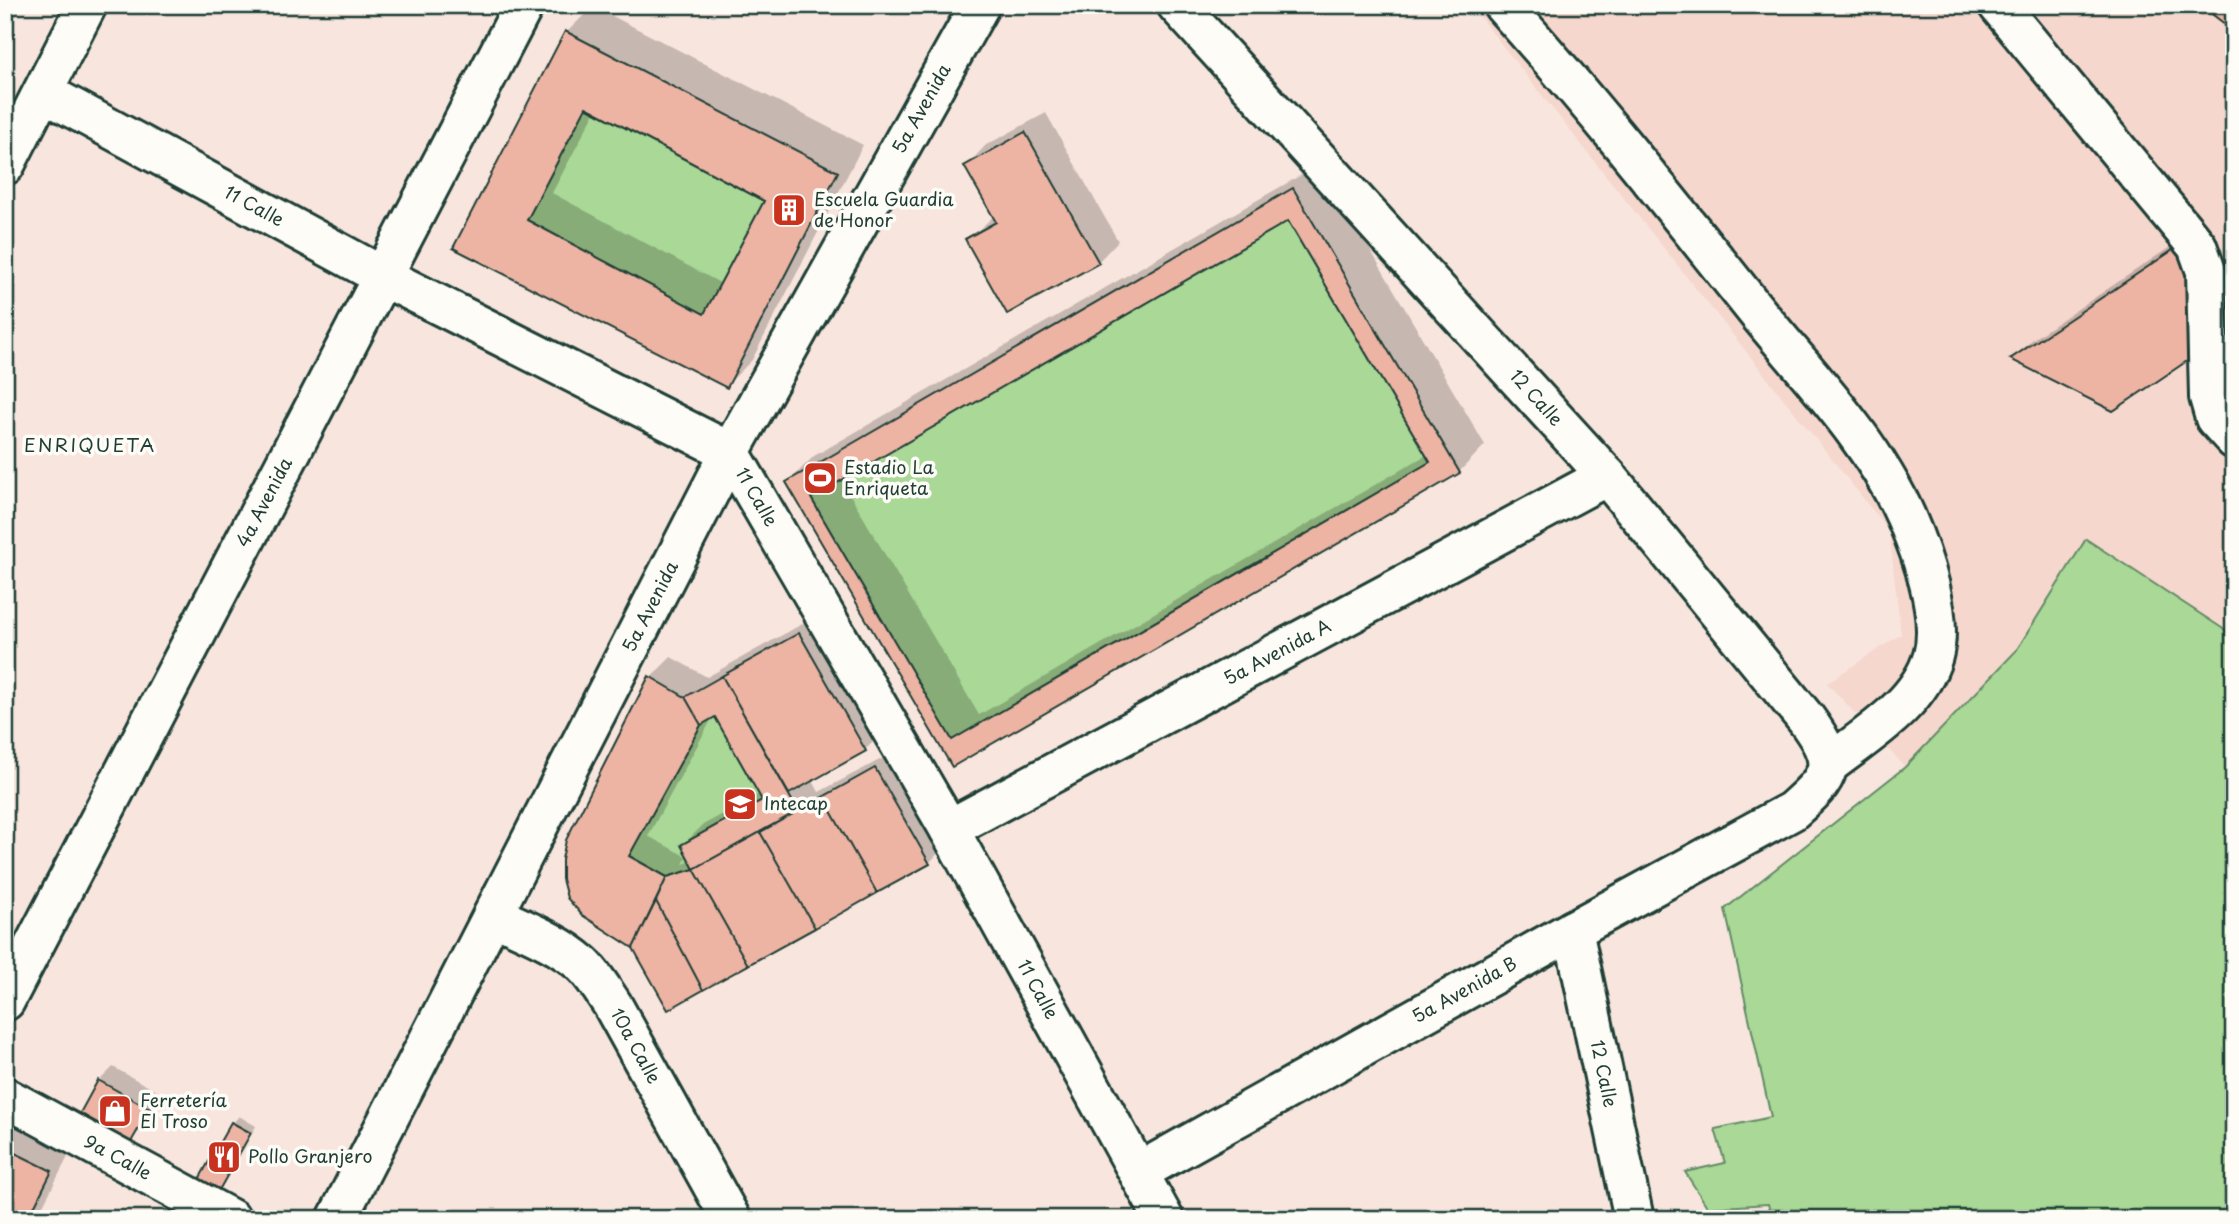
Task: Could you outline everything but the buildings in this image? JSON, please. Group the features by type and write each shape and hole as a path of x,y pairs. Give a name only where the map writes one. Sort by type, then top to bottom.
{"street":[{"path":"5,165 87,5"},
{"name":"4a Avenida","path":"5,1001 524,5"},
{"name":"5a Avenida","path":"337,1219 730,452 980,5"},
{"name":"12 Calle","path":"1178,5 1607,477 1806,719 1823,742 1828,765"},
{"path":"1503,5 1569,78 1863,443 1906,516 1925,570 1934,607 1936,635 1933,655 1921,681 1903,703 1828,765"},
{"path":"1998,5 2197,246 2206,271 2209,397 2215,418 2234,439"},
{"name":"11 Calle","path":"43,92 384,277 730,452 949,829 1164,1219"},
{"name":"5a Avenida A","path":"949,829 1607,477"},
{"name":"5a Avenida B","path":"1139,1172 1792,811 1816,790 1828,765"},
{"name":"10a Calle","path":"493,915 568,953 583,965 598,983 731,1219"},
{"name":"12 Calle","path":"1573,930 1634,1219"},
{"name":"9a Calle","path":"5,1097 231,1219"}],"shaded area":[{"path":"1470,5 2234,5 2234,636 2086,539 2016,651 1905,767 1827,683 1901,634 1889,531"}],"green space":[{"path":"586,107 764,201 704,314 527,220"},
{"path":"1288,221 1430,462 952,740 811,498"},
{"path":"2086,539 2234,636 2234,1219 1772,1219 1768,1204 1708,1208 1685,1172 1725,1163 1715,1129 1771,1117 1725,909 1905,767 2016,651"},
{"path":"715,717 762,800 681,845 694,869 667,877 629,856 701,725"}],"place":[{"name":"Escuela Guardia de Honor","path":"789,210"},
{"name":"Estadio La Enriqueta","path":"820,478"},
{"name":"Intecap","path":"740,804"},
{"name":"Ferretería El Troso","path":"115,1111"},
{"name":"Pollo Granjero","path":"224,1157"}],"district":[{"name":"ENRIQUETA","path":"90,445"}]}
